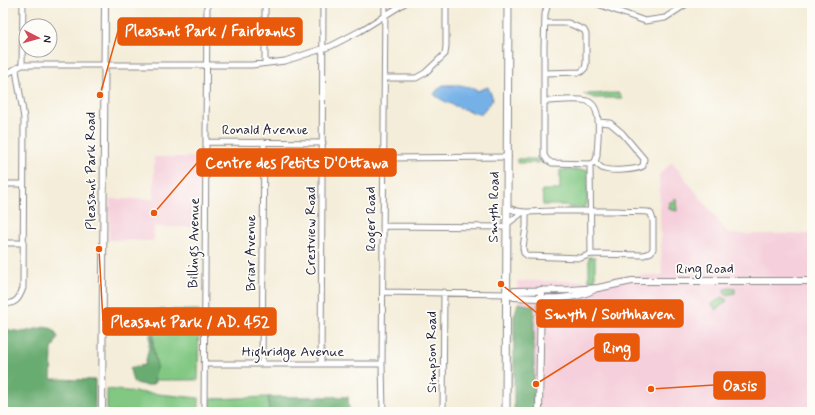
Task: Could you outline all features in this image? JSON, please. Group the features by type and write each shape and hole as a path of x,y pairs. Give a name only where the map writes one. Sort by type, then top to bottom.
{"main road":[{"name":"Smyth Road","path":"506,412 508,3"}],"street":[{"path":"22,3 22,65"},
{"name":"Pleasant Park Road","path":"102,412 105,3"},
{"name":"Billings Avenue","path":"204,412 207,3"},
{"path":"265,3 265,63"},
{"name":"Crestview Road","path":"322,364 323,3"},
{"name":"Roger Road","path":"383,412 382,364 385,3"},
{"path":"3,76 22,65 252,65 285,61 331,46 360,31 404,3"},
{"path":"385,78 416,78 425,73 444,54 446,46 446,3"},
{"path":"548,3 545,14 544,156 552,163 593,163 606,169 638,169 643,166 644,163 641,156 622,133 610,123 598,122"},
{"path":"595,3 645,21 665,18 688,3"},
{"path":"544,73 577,73 583,71 586,64 586,34 584,30 568,23 545,23"},
{"path":"3,304 10,304 19,298 23,288 24,119 16,69"},
{"path":"544,101 588,101 597,110 597,156 593,163 590,211 591,254"},
{"name":"Ronald Avenue","path":"206,142 323,143"},
{"name":"Briar Avenue","path":"262,364 264,142"},
{"path":"384,158 508,157"},
{"path":"3,184 23,184"},
{"path":"507,207 513,210 525,212 644,212 651,214 653,220 653,246 651,252 648,254 591,254 581,258 528,256 524,253 523,248 526,226 525,212"},
{"path":"383,226 507,225 525,212"},
{"path":"3,243 23,243"},
{"name":"Ring Road","path":"507,294 514,291 598,288 632,281 812,282"},
{"name":"Ring Road","path":"507,294 514,297 572,297 598,288"},
{"path":"539,412 541,290"},
{"path":"383,292 507,294"},
{"name":"Simpson Road","path":"443,412 444,292"},
{"name":"Highridge Avenue","path":"205,364 382,364"}],"shaded area":[{"path":"154,157 199,157 199,227 154,227 154,241 109,240 110,199 154,199"},
{"path":"672,162 729,234 812,234 812,412 533,412 534,306 518,303 517,281 605,281 617,276 662,275 659,175"}],"green space":[{"path":"619,93 622,98 595,98 583,94"},
{"path":"517,159 538,159 539,163 517,163"},
{"path":"560,170 588,170 587,205 583,208 569,208 567,205 543,205 542,190 560,190"},
{"path":"675,199 677,211 669,209 669,203"},
{"path":"589,257 595,257 595,281 589,281"},
{"path":"724,289 735,289 735,293 726,295"},
{"path":"722,297 726,299 726,302 716,310 712,304"},
{"path":"518,303 534,306 534,412 514,412 514,317"},
{"path":"154,310 199,310 198,380 153,380"},
{"path":"156,312 197,313 196,322 193,324 186,321 180,323 162,314 159,316 153,334 152,345 157,366 154,377 155,383 147,386 133,382 130,369 145,365 149,347 152,315"},
{"path":"45,327 53,329 58,337 52,349 51,379 95,380 95,412 3,412 3,329 23,332"},
{"path":"107,389 199,398 199,412 107,412"},
{"path":"268,397 348,397 349,412 269,412"},
{"path":"348,397 349,412 210,412 210,399"}],"water":[{"path":"443,85 460,85 475,88 477,91 488,87 493,99 481,114 477,113 463,109 437,97 434,94"}],"place":[{"name":"Pleasant Park / Fairbanks","path":"100,95"},
{"name":"Centre des Petits D'Ottawa","path":"154,213"},
{"name":"Pleasant Park / AD. 452","path":"99,249"},
{"name":"Smyth / Southhaven","path":"501,284"},
{"name":"Ring","path":"536,384"},
{"name":"Oasis","path":"651,389"}]}
